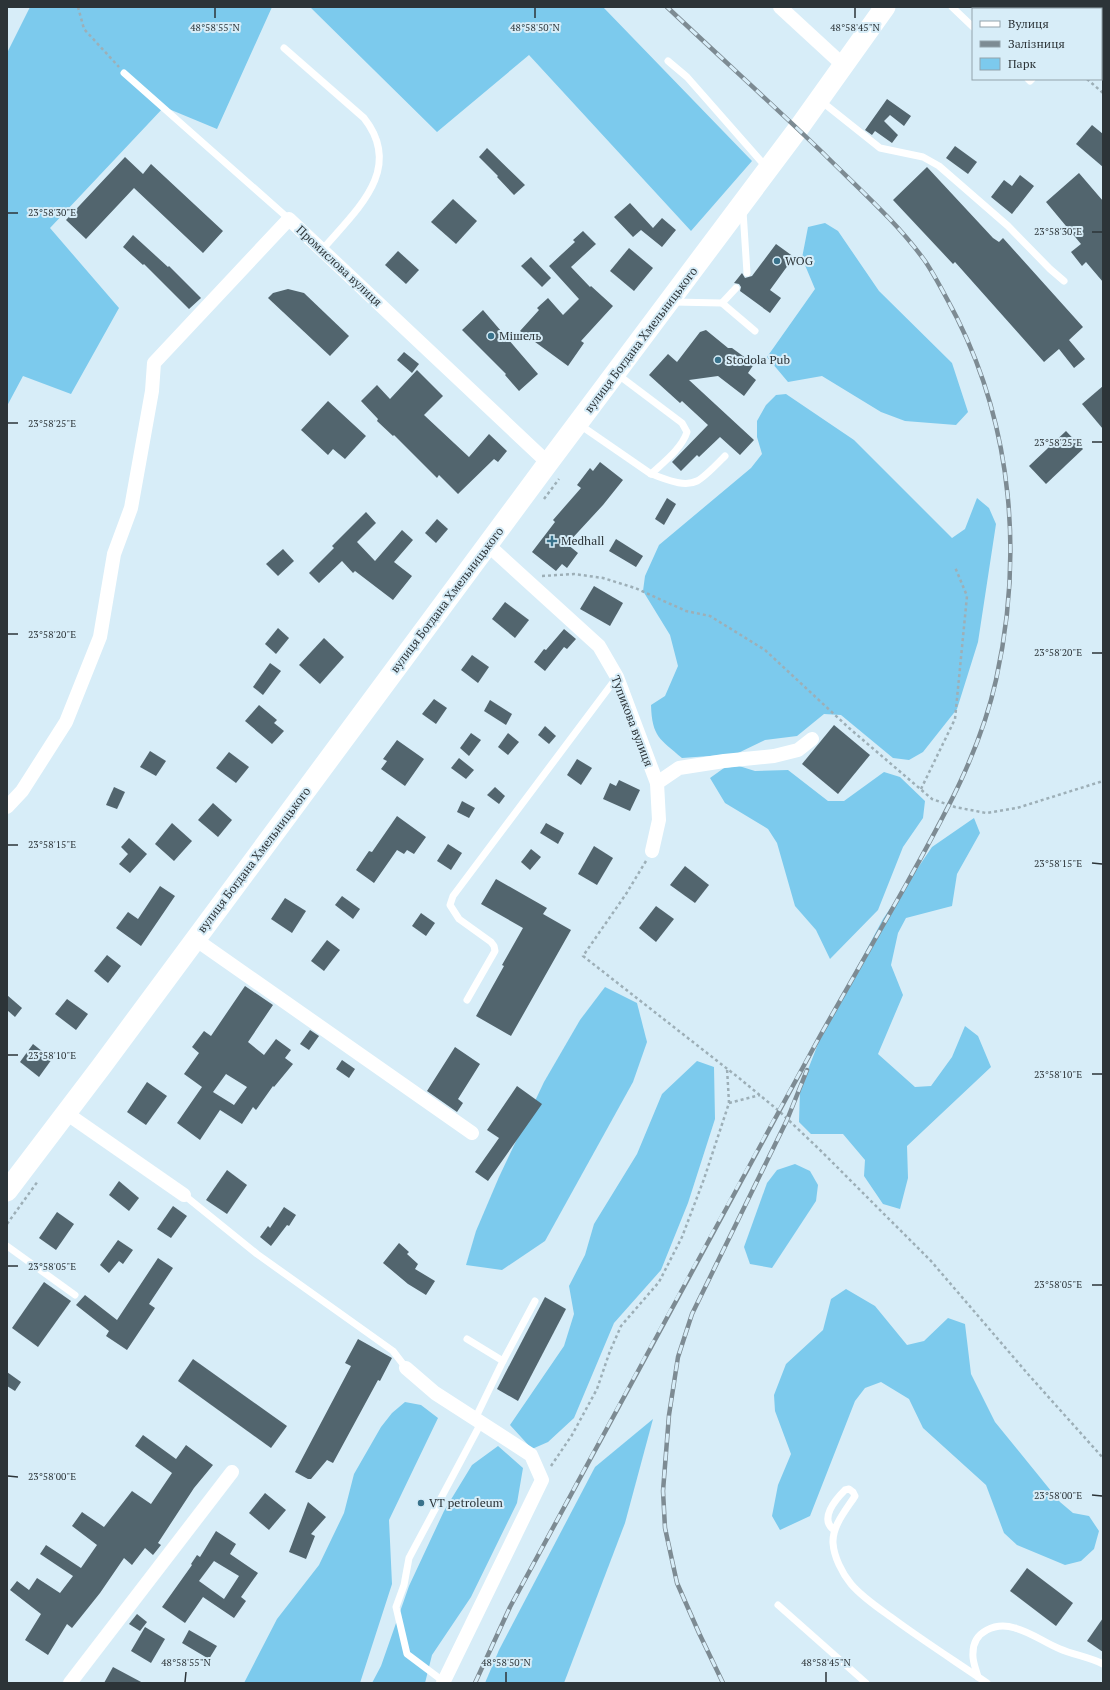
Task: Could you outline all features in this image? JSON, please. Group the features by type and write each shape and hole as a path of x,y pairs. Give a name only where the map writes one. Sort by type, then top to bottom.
{"main road":[{"name":"вулиця Богдана Хмельницького","path":"7,1191 548,463 768,170 885,7"}],"street":[{"path":"780,7 843,65"},
{"path":"7,807 22,791 66,722 100,637 114,554 131,508 152,391 154,363 290,219"},
{"name":"Промислова вулиця","path":"290,219 548,463"},
{"name":"Тупикова вулиця","path":"488,545 599,646 617,677 657,783 659,820 652,851"},
{"path":"657,783 679,768 724,761 774,756 798,750 812,739"},
{"path":"195,940 472,1133"},
{"path":"66,1112 184,1195"},
{"path":"406,1368 435,1393 531,1455 542,1480 443,1682"},
{"path":"70,1683 232,1472"}],"lane":[{"path":"952,7 972,26"},
{"path":"284,48 364,118 373,131 378,146 379,171 374,186 365,200 322,250"},
{"path":"668,61 687,77 768,170"},
{"name":"Промислова вулиця","path":"124,73 290,219"},
{"path":"819,100 880,148 923,157 939,166 1008,226 1050,269 1064,281"},
{"path":"742,204 747,273"},
{"path":"722,304 736,288"},
{"path":"669,302 722,304 755,331"},
{"path":"616,373 682,423 687,432 685,438 667,459 651,474"},
{"path":"578,423 651,474 672,481 687,483 697,481 725,456"},
{"path":"467,1000 494,956 495,951 491,942 459,919 450,905 453,896 617,677"},
{"path":"184,1195 257,1254 394,1351 406,1368"},
{"path":"7,1246 75,1296"},
{"path":"443,1682 407,1654 396,1607 404,1585 409,1558 478,1421 503,1361 535,1301"},
{"path":"467,1339 503,1361"},
{"path":"834,1530 829,1526 827,1521 828,1514 837,1498 845,1490 849,1490 853,1492 855,1496 834,1530 833,1543 836,1557 842,1571 851,1584 865,1598 986,1683"},
{"path":"778,1605 866,1683"},
{"path":"978,1677 973,1660 974,1645 980,1634 997,1626 1018,1628 1061,1650 1096,1660 1103,1664"}],"path":[{"path":"78,7 84,29 124,73"},
{"path":"1088,80 1103,93"},
{"path":"920,789 955,719 967,596 955,567"},
{"path":"522,576 574,574 603,578 635,588 686,611 710,616 765,650 849,728 932,799 955,807 986,813 1017,808 1103,781"},
{"path":"652,851 626,894 583,956 660,1018 727,1068 779,1111 819,1149 931,1261 1027,1374 1103,1458"},
{"path":"542,1480 572,1436 597,1390 610,1351 621,1326 659,1282 682,1237 704,1179 729,1103 727,1068"},
{"path":"729,1103 760,1095"}],"green space":[{"path":"30,7 272,7 217,129 164,107 50,228 119,308 71,394 23,376 7,406 7,53"},
{"path":"310,7 603,7 752,161 691,231 529,55 437,132"},
{"path":"825,223 838,231 879,291 952,363 968,412 956,425 905,421 881,412 822,376 788,382 767,357 815,289 802,258 808,227"},
{"path":"786,394 854,440 952,538 965,529 977,498 989,508 996,524 978,642 957,709 923,752 909,760 893,758 841,715 824,714 797,736 765,740 736,754 682,758 663,741 655,731 651,705 665,696 678,666 670,635 643,591 645,576 659,545 751,468 762,454 757,437 757,421 766,405 776,395"},
{"path":"739,766 755,771 788,770 828,801 844,801 884,772 900,777 925,801 923,818 903,847 878,910 830,959 816,930 795,906 777,843 768,829 725,803 710,778 724,768"},
{"path":"974,818 980,833 957,874 952,906 906,918 898,933 891,965 903,995 878,1054 915,1087 931,1086 952,1057 965,1026 978,1036 991,1067 907,1146 908,1178 900,1209 883,1204 864,1176 865,1160 843,1134 811,1134 799,1122 800,1090 823,1031 883,919 932,847"},
{"path":"605,987 637,1003 647,1042 633,1082 545,1241 502,1270 466,1265 476,1231 499,1177 544,1082 580,1020"},
{"path":"697,1061 714,1067 715,1119 688,1203 661,1270 614,1323 574,1418 548,1442 532,1449 510,1425 564,1346 574,1314 569,1286 585,1255 594,1224 637,1154 662,1094"},
{"path":"795,1164 810,1171 818,1185 816,1201 772,1268 750,1264 744,1247 767,1183 777,1170"},
{"path":"846,1289 875,1306 907,1345 924,1341 948,1318 965,1324 971,1374 995,1422 1060,1502 1073,1513 1089,1516 1099,1531 1094,1549 1081,1561 1065,1565 1017,1545 1004,1533 986,1485 923,1428 909,1399 881,1382 865,1388 855,1401 810,1516 780,1530 772,1516 778,1485 791,1454 775,1411 774,1395 786,1364 823,1330 831,1299"},
{"path":"405,1402 421,1405 438,1418 389,1520 392,1584 360,1683 244,1683 277,1619 319,1565 344,1513 354,1474 381,1427 392,1413"},
{"path":"653,1419 625,1523 564,1683 485,1683 499,1650 595,1467"},
{"path":"498,1446 523,1468 517,1503 471,1597 432,1655 425,1683 372,1683 381,1666 409,1586 444,1511 472,1465"}],"building":[{"path":"887,99 911,116 904,126 890,115 884,121 898,135 892,143 875,131 872,135 865,130"},
{"path":"1092,125 1103,134 1103,167 1076,144"},
{"path":"955,146 977,162 968,174 946,158"},
{"path":"487,148 525,185 514,195 479,157"},
{"path":"125,157 143,174 151,164 223,231 203,253 134,188 86,239 66,220"},
{"path":"927,167 993,238 999,242 1003,238 1083,327 1069,340 1085,359 1074,368 1059,349 1044,362 955,262 953,264 893,200"},
{"path":"1079,173 1103,201 1103,282 1086,262 1082,266 1071,252 1081,244 1046,202"},
{"path":"1020,175 1034,186 1012,214 991,197 1004,180 1012,186"},
{"path":"453,199 477,221 456,244 431,222"},
{"path":"630,203 653,228 662,218 676,230 662,247 641,230 633,237 614,217"},
{"path":"583,231 596,244 571,267 590,287 591,286 613,306 581,341 584,343 568,366 520,331 539,310 537,308 548,298 563,315 579,299 549,266 575,242 573,240"},
{"path":"133,235 168,267 169,266 201,298 189,309 144,264 143,265 123,247"},
{"path":"776,244 794,257 770,290 781,298 770,313 740,291 741,287 739,284 734,283 742,273 745,278 752,276"},
{"path":"629,248 653,268 634,291 610,271"},
{"path":"398,251 419,270 406,284 385,265"},
{"path":"531,257 551,278 542,287 521,266"},
{"path":"288,289 304,293 349,336 330,356 268,298 273,293"},
{"path":"483,310 538,374 519,391 505,375 506,374 462,330"},
{"path":"706,330 728,348 732,348 754,364 748,373 756,380 744,396 718,376 689,380 754,440 740,455 720,437 699,457 697,455 681,471 672,462 708,425 682,401 680,403 649,375 668,354 677,362 700,332"},
{"path":"404,352 419,364 412,373 397,360"},
{"path":"417,370 443,396 424,415 469,457 489,434 507,451 498,462 494,459 458,494 439,475 437,478 394,435 393,436 377,421 378,419 361,401 377,385 390,399"},
{"path":"1103,386 1103,429 1082,404"},
{"path":"328,401 366,436 345,459 333,449 328,455 301,430"},
{"path":"1066,431 1083,449 1046,484 1029,466"},
{"path":"600,462 623,480 603,505 567,544 578,553 567,568 562,564 556,571 532,552 555,522 553,520 581,488 577,485 590,468 593,471"},
{"path":"667,498 676,504 664,525 655,519"},
{"path":"366,512 376,523 357,542 375,561 402,530 413,540 394,562 412,576 393,600 355,571 353,573 342,561 319,583 309,573 334,548 332,546"},
{"path":"437,519 448,529 436,543 425,533"},
{"path":"616,539 643,556 636,567 609,551"},
{"path":"283,549 294,561 278,576 266,564"},
{"path":"594,586 623,603 610,626 580,609"},
{"path":"505,602 529,620 515,638 492,619"},
{"path":"278,628 289,638 276,654 265,644"},
{"path":"564,629 576,639 567,649 564,647 545,671 534,662 544,649 546,650"},
{"path":"324,638 344,657 320,684 299,665"},
{"path":"472,655 489,667 478,683 461,670"},
{"path":"270,663 281,671 263,695 253,687"},
{"path":"434,699 447,708 436,724 422,714"},
{"path":"490,700 512,714 506,725 484,711"},
{"path":"259,705 277,720 274,723 284,731 272,744 245,721"},
{"path":"834,725 870,755 838,794 802,764"},
{"path":"545,726 556,736 549,744 538,735"},
{"path":"471,733 481,740 469,756 460,748"},
{"path":"508,733 519,742 508,755 498,747"},
{"path":"397,740 424,759 405,786 381,769 387,761 383,759"},
{"path":"150,751 166,761 156,776 140,767"},
{"path":"229,752 249,767 236,783 216,768"},
{"path":"459,758 474,770 466,779 451,768"},
{"path":"577,759 592,768 581,785 567,775"},
{"path":"619,780 640,790 630,811 603,799 610,783 616,786"},
{"path":"114,787 125,792 117,809 106,805"},
{"path":"495,787 505,796 499,804 487,795"},
{"path":"462,801 475,808 469,818 457,812"},
{"path":"213,803 232,820 218,837 198,820"},
{"path":"397,816 426,837 414,854 407,850 404,854 397,850 374,883 356,870 369,851 372,852"},
{"path":"172,823 192,841 174,861 155,844"},
{"path":"546,823 564,833 558,844 540,833"},
{"path":"129,838 147,854 130,873 119,864 128,854 121,847"},
{"path":"448,844 462,853 451,870 437,861"},
{"path":"594,846 613,858 597,885 578,874"},
{"path":"531,849 541,857 530,870 521,862"},
{"path":"685,866 709,885 695,903 670,885"},
{"path":"496,879 547,908 543,914 571,930 511,1036 476,1016 523,928 481,904"},
{"path":"160,886 175,896 141,946 116,928 128,912 138,919"},
{"path":"342,896 360,909 353,919 335,905"},
{"path":"285,898 306,911 292,933 271,919"},
{"path":"656,906 674,919 656,942 639,928"},
{"path":"421,913 435,923 426,936 412,926"},
{"path":"327,940 340,950 324,971 311,961"},
{"path":"107,955 121,966 108,983 94,971"},
{"path":"245,986 273,1005 248,1042 264,1055 276,1039 291,1050 285,1058 293,1064 274,1087 273,1086 256,1110 253,1107 242,1124 220,1110 200,1140 177,1123 202,1087 184,1074 199,1053 192,1047 204,1031 211,1036","holes":["226,1074 247,1087 234,1105 213,1092"]},
{"path":"7,995 22,1008 15,1017 7,1010"},
{"path":"67,999 88,1014 76,1030 55,1014"},
{"path":"310,1030 319,1036 309,1050 300,1044"},
{"path":"33,1044 52,1059 39,1077 20,1062"},
{"path":"455,1047 480,1064 458,1099 463,1103 457,1112 427,1091"},
{"path":"342,1060 355,1069 349,1078 336,1069"},
{"path":"147,1082 167,1096 146,1125 127,1112"},
{"path":"517,1086 542,1104 488,1181 475,1172 499,1138 487,1130"},
{"path":"227,1170 247,1185 227,1214 206,1200"},
{"path":"119,1181 139,1198 129,1211 109,1195"},
{"path":"173,1206 187,1216 171,1238 157,1229"},
{"path":"284,1207 296,1215 289,1226 287,1225 271,1246 260,1237 268,1226 270,1228"},
{"path":"57,1212 74,1224 56,1250 39,1238"},
{"path":"118,1240 133,1250 123,1264 119,1261 109,1273 100,1265"},
{"path":"399,1243 409,1252 407,1254 418,1264 415,1269 435,1281 426,1295 408,1284 383,1263"},
{"path":"158,1258 173,1268 149,1304 155,1308 127,1350 106,1336 109,1331 76,1305 85,1295 117,1320"},
{"path":"44,1282 71,1301 38,1347 12,1328"},
{"path":"545,1297 566,1309 518,1401 497,1389"},
{"path":"358,1339 392,1358 380,1381 378,1380 333,1463 327,1460 311,1479 308,1479 295,1472 351,1366 345,1363"},
{"path":"193,1359 287,1426 271,1448 178,1381"},
{"path":"7,1372 21,1382 15,1391 7,1386"},
{"path":"143,1435 176,1459 186,1445 213,1465 194,1488 158,1543 161,1545 153,1555 145,1548 132,1565 124,1558 100,1593 72,1628 67,1624 48,1655 25,1640 41,1614 10,1590 17,1581 29,1590 37,1578 60,1593 73,1576 40,1554 46,1545 81,1568 97,1545 72,1526 82,1512 104,1527 132,1491 151,1504 172,1473 135,1446"},
{"path":"265,1493 286,1510 269,1530 249,1513"},
{"path":"308,1502 326,1517 311,1534 315,1536 306,1559 289,1552"},
{"path":"216,1531 236,1544 230,1554 258,1573 241,1597 246,1601 234,1618 203,1597 185,1623 162,1607 192,1565 191,1564 197,1555 200,1557","holes":["214,1561 239,1576 224,1599 199,1581"]},
{"path":"1027,1568 1073,1603 1056,1626 1010,1591"},
{"path":"137,1614 147,1622 140,1631 129,1624"},
{"path":"1103,1618 1103,1652 1087,1641"},
{"path":"145,1627 165,1639 151,1663 131,1651"},
{"path":"189,1630 217,1646 209,1659 182,1643"},
{"path":"113,1667 143,1683 104,1683"}],"railway":[{"path":"475,1683 510,1607 781,1107 947,809 970,759 989,707 996,680 1004,634 1009,588 1010,541 1008,495 1001,450 991,405 976,361 946,296 925,261 889,218 804,135 667,7"},
{"path":"723,1683 677,1583 665,1528 663,1491 669,1415 678,1357 692,1314 787,1120 807,1070"}],"place":[{"name":"WOG","path":"777,261"},
{"name":"Мішель","path":"491,336"},
{"name":"Stodola Pub","path":"718,360"},
{"name":"Medhall","path":"552,541"},
{"name":"VT petroleum","path":"421,1503"}]}
